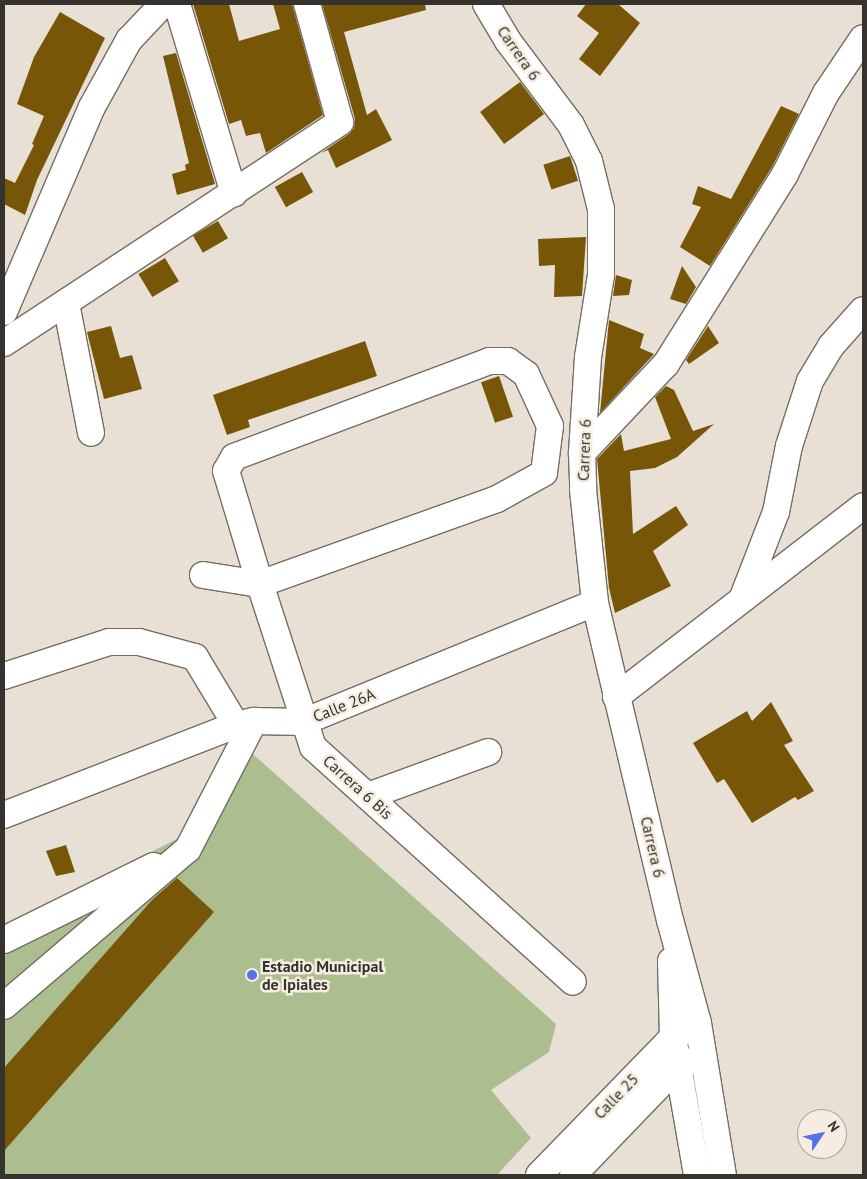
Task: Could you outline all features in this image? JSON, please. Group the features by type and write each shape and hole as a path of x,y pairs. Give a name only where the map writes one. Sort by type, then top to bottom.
{"street":[{"path":"4,312 92,107 129,40 163,4"},
{"path":"177,4 234,194"},
{"path":"4,343 234,194 340,122 307,4"},
{"name":"Carrera 6","path":"486,4 508,41 571,125 590,161 601,209 602,275 588,357 582,453 582,490 595,603 670,920 698,1023 723,1175"},
{"path":"582,453 666,364 785,174 826,93 863,38"},
{"path":"66,303 92,433"},
{"path":"743,597 776,512 789,446 810,381 831,346 863,310"},
{"name":"Carrera 6 Bis","path":"260,584 497,499 544,473 550,426 526,374 508,361 489,361 234,457 226,471 260,584 303,722 314,747 573,982"},
{"path":"616,696 863,506"},
{"path":"203,575 260,584"},
{"name":"Calle 26A","path":"4,815 245,723 303,722 595,603"},
{"path":"4,676 109,642 139,642 195,657 245,723 188,849 4,1006"},
{"path":"368,796 488,752"},
{"path":"4,940 188,849"},
{"name":"Carrera 6","path":"670,920 673,1037 680,1064 697,1175"},
{"name":"Calle 25","path":"539,1175 673,1037 698,1023"},
{"path":"680,1064 705,1057"},
{"name":"Calle 25","path":"573,1175 680,1064"}],"green space":[{"name":"Estadio Municipal de Ipiales","path":"245,747 556,1024 549,1052 491,1090 531,1138 497,1175 4,1175 4,925 177,839"}],"building":[{"path":"193,4 229,4 239,41 280,29 273,4 292,4 323,115 266,153 260,133 246,136 241,120 229,124"},
{"path":"322,4 425,4 426,10 344,32 367,115 376,109 392,140 336,168 328,150 321,153 349,134 354,128 355,119"},
{"path":"586,4 618,4 640,23 600,76 579,59 599,33 577,16"},
{"path":"60,12 105,38 37,180 25,215 4,204 4,178 15,183 34,145 32,144 44,116 17,104 34,57"},
{"path":"176,53 215,184 177,195 172,174 186,170 185,165 189,163 163,56"},
{"path":"520,82 544,114 504,144 480,112"},
{"path":"781,106 799,114 772,167 710,266 680,247 701,207 692,204 698,186 731,199"},
{"path":"570,156 578,181 551,189 543,165"},
{"path":"302,172 313,192 286,207 275,187"},
{"path":"218,221 228,238 203,253 193,236"},
{"path":"586,237 582,296 554,297 555,265 539,266 538,239"},
{"path":"165,258 179,281 152,297 138,274"},
{"path":"682,266 696,287 686,304 670,299"},
{"path":"616,275 632,280 629,295 613,296"},
{"path":"609,320 644,334 640,348 654,354 600,413"},
{"path":"111,326 120,358 132,355 142,389 104,399 87,332"},
{"path":"708,326 719,343 689,364 686,360"},
{"path":"365,341 377,376 248,420 250,427 227,435 213,395"},
{"path":"499,376 513,417 495,423 481,382"},
{"path":"666,386 674,390 693,431 714,424 677,457 655,468 630,471 633,534 676,506 688,525 653,551 671,586 615,613 609,588 597,459 621,434 624,451 671,439 655,397"},
{"path":"771,702 793,741 784,745 814,791 798,800 795,797 752,823 724,779 717,783 693,743 747,711 752,721"},
{"path":"66,845 75,872 56,876 46,851"},
{"path":"177,878 214,912 4,1151 4,1068 152,900"}],"place":[{"name":"Estadio Municipal de Ipiales","path":"252,975"}]}
